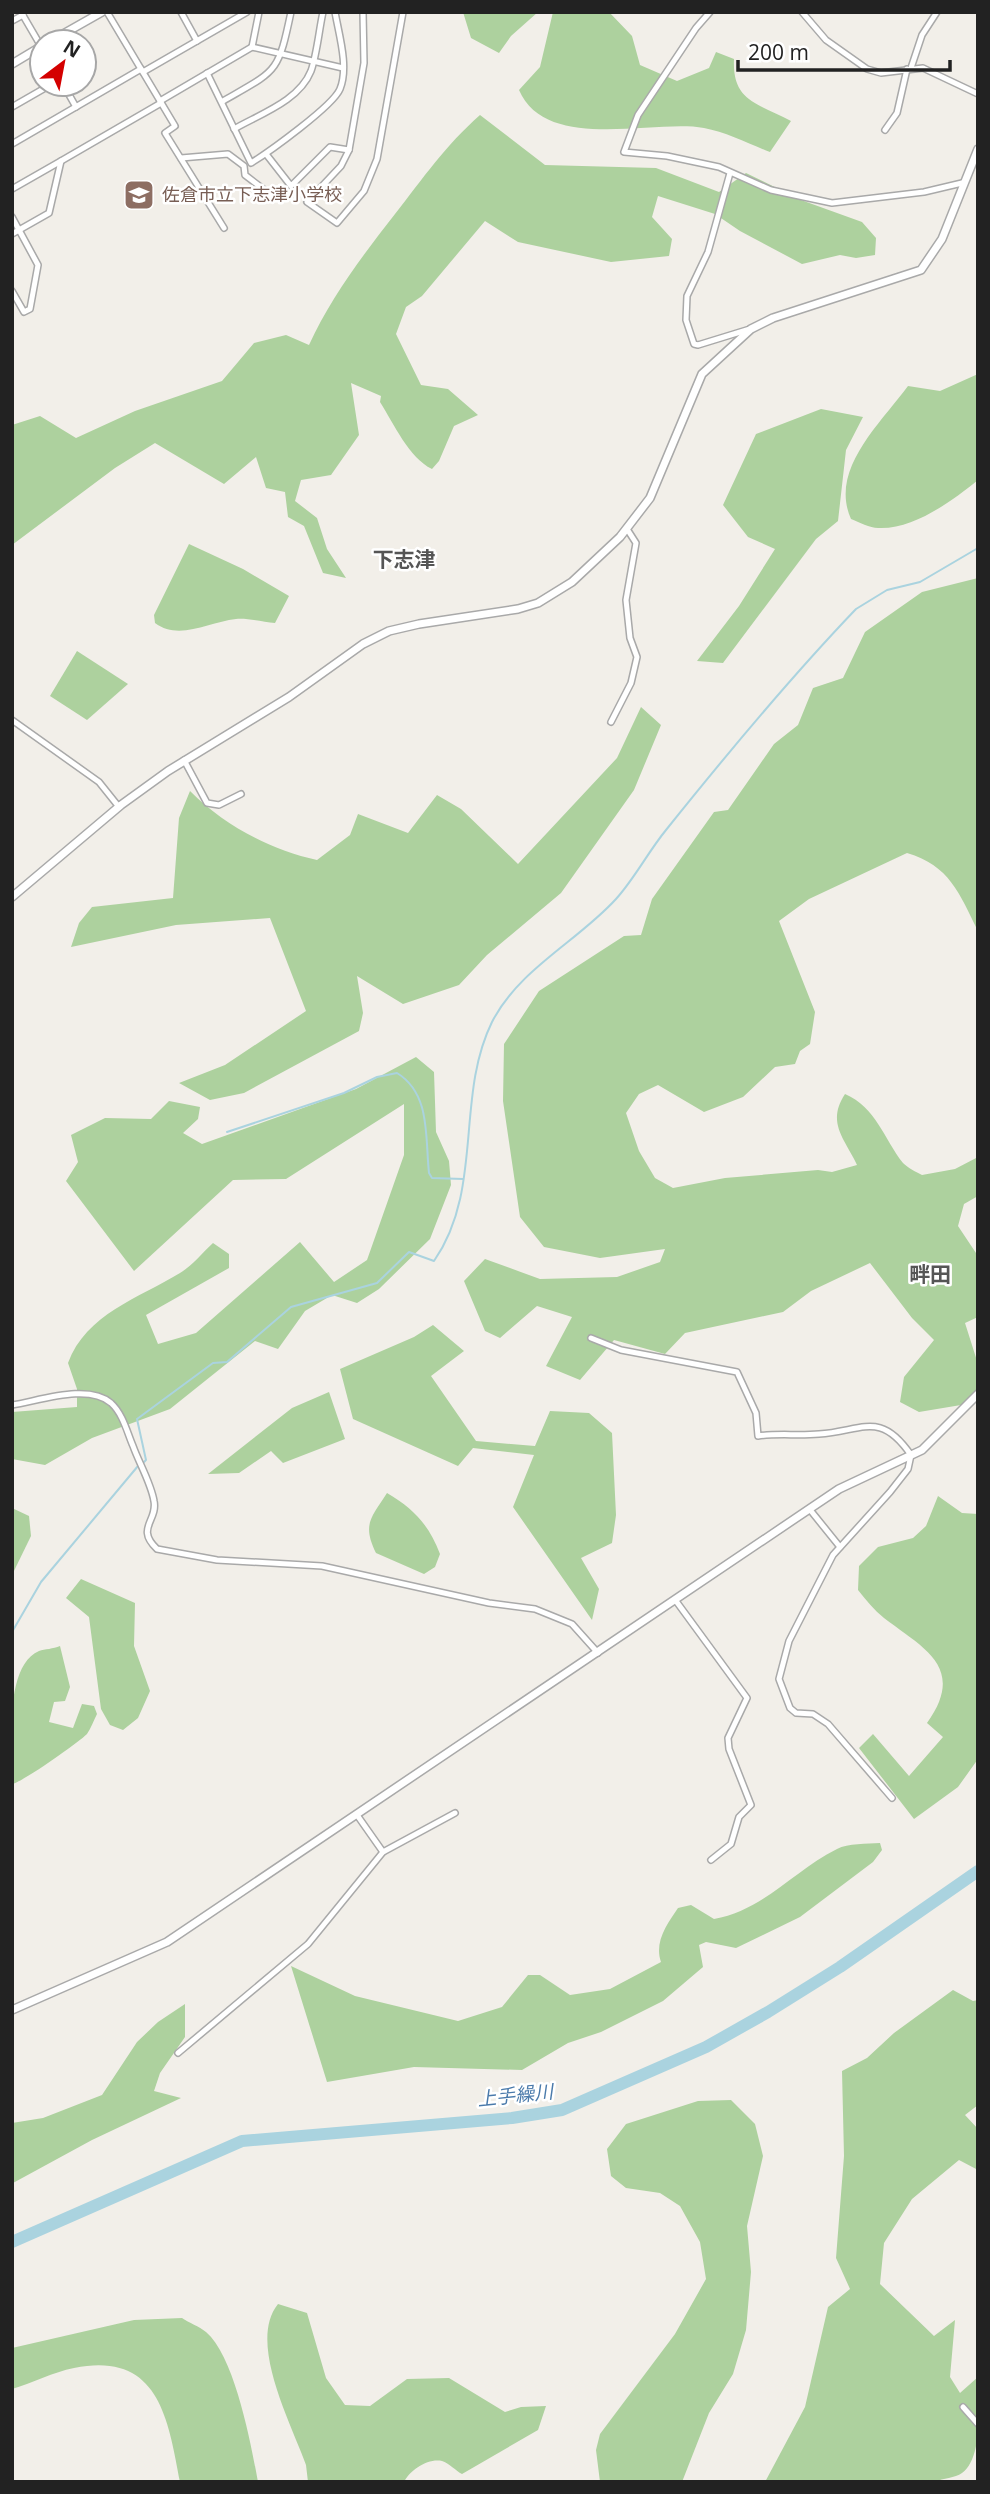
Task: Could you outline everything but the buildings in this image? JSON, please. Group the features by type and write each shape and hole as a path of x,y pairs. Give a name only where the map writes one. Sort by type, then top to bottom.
{"street":[{"path":"75,28 105,12 175,126 165,132 224,228"},
{"path":"181,12 197,41"},
{"path":"12,144 247,12"},
{"path":"252,47 259,12"},
{"path":"223,101 263,78 279,63 291,12"},
{"path":"234,129 293,95 310,74 323,12"},
{"path":"244,166 266,154 339,90 343,68 335,12"},
{"path":"363,12 364,63 349,150 341,166 307,201 337,223 364,191 377,159 403,12"},
{"path":"710,12 696,28 638,115 627,137 624,152 667,156 719,167 771,190 832,203 924,192 962,183"},
{"path":"802,12 826,40 867,69 881,73 923,68 978,94"},
{"path":"885,130 897,113 909,68 922,35 936,12"},
{"path":"12,21 22,13"},
{"path":"12,189 252,47 343,68"},
{"path":"12,64 28,55"},
{"path":"207,73 251,163"},
{"path":"12,107 28,98"},
{"path":"71,98 76,107"},
{"path":"266,154 291,186 330,147 349,150"},
{"path":"12,897 119,807 184,760 289,697 375,637 419,624 518,609 545,599 591,568 627,529 650,498 702,374 751,330 773,318 921,270 942,239 962,183 978,149"},
{"path":"181,158 228,154 244,166"},
{"path":"12,234 49,213 61,161"},
{"path":"244,166 244,175 271,195"},
{"path":"730,173 708,252 687,296 686,320 695,344 698,345 742,329 751,330"},
{"path":"12,217 38,265 30,309 24,312 12,291"},
{"path":"611,722 631,683 637,657 630,638 626,600 636,543 627,529"},
{"path":"12,720 99,782 119,807"},
{"path":"184,760 208,803 219,805 242,793"},
{"path":"591,1338 621,1350 737,1372 756,1413 758,1436 819,1434 873,1425 892,1432 911,1455"},
{"path":"12,1405 83,1394 102,1397 110,1402 121,1417 155,1503 147,1529 151,1543 158,1549 217,1560 322,1566 489,1603 535,1609 572,1624 598,1653"},
{"path":"12,2010 167,1942 294,1854 357,1815 811,1511 853,1480 911,1455 932,1441 978,1394"},
{"path":"892,1798 828,1724 813,1714 796,1713 790,1708 779,1679 782,1657 795,1625 840,1547 908,1469 911,1455"},
{"path":"811,1511 840,1547"},
{"path":"676,1601 747,1698 728,1738 729,1749 751,1805 739,1817 732,1844 711,1860"},
{"path":"178,2053 308,1944 383,1852 455,1813"},
{"path":"357,1815 383,1852"},
{"path":"963,2407 978,2424"}],"green space":[{"path":"463,12 538,12 511,36 499,53 471,38"},
{"path":"553,12 609,12 632,36 640,65 677,81 709,68 716,52 734,59 737,84 742,93 758,105 791,121 770,152 704,128 683,126 602,129 576,127 552,121 533,109 519,90 540,67"},
{"path":"480,115 545,165 656,168 719,192 746,173 801,200 862,222 876,238 875,255 856,258 840,255 802,264 740,231 715,214 658,196 652,217 672,239 669,256 611,262 518,242 485,221 422,296 406,307 396,334 421,385 448,389 478,415 454,426 439,461 432,469 416,457 403,440 380,402 381,396 351,383 359,435 331,475 301,480 295,501 317,518 327,549 346,578 323,573 304,526 288,517 285,492 266,488 256,457 224,484 155,443 115,468 12,545 12,425 40,416 76,438 135,411 222,381 254,343 286,335 309,345 337,293 371,245 435,162"},
{"path":"978,374 978,480 931,513 905,524 875,528 851,519 846,501 852,465 872,432 908,386 940,391"},
{"path":"821,409 863,417 846,450 838,521 816,539 723,663 697,661 739,606 775,549 748,537 723,505 756,434"},
{"path":"189,544 243,569 289,596 275,623 236,619 194,629 174,630 155,623 154,615"},
{"path":"978,578 978,931 959,893 943,873 934,865 907,853 809,899 779,921 815,1012 810,1044 800,1051 795,1064 775,1067 743,1097 704,1112 658,1085 639,1094 626,1113 639,1151 655,1178 673,1188 725,1178 818,1170 832,1172 857,1165 837,1122 837,1114 845,1094 872,1115 903,1163 922,1175 955,1169 978,1157 978,1196 964,1204 958,1226 978,1256 978,1317 965,1323 978,1364 978,1394 967,1404 919,1412 900,1402 904,1377 934,1340 912,1318 870,1263 811,1291 783,1312 685,1333 665,1354 614,1340 580,1380 546,1366 572,1317 537,1306 500,1338 485,1331 464,1281 485,1259 540,1279 617,1277 660,1262 665,1249 600,1258 544,1247 520,1217 503,1101 504,1044 539,991 624,936 641,935 652,899 714,812 728,810 774,744 798,725 813,688 843,678 865,632 922,592"},
{"path":"77,651 128,684 87,720 50,696"},
{"path":"641,707 661,725 634,790 561,893 487,955 459,985 403,1004 357,976 363,1013 359,1031 244,1093 210,1100 179,1083 225,1065 306,1011 270,918 176,925 71,947 79,923 92,907 173,898 179,818 190,791 218,815 265,843 317,860 350,835 358,814 408,833 437,795 461,809 518,864 617,758"},
{"path":"416,1057 434,1072 436,1132 449,1161 451,1185 430,1239 379,1289 357,1303 332,1295 305,1311 278,1349 255,1341 170,1409 92,1438 45,1465 12,1459 12,1412 77,1407 77,1389 68,1363 87,1332 115,1309 184,1270 213,1243 229,1254 229,1268 146,1315 158,1344 196,1333 300,1242 334,1282 367,1260 404,1155 404,1104 286,1179 233,1180 134,1271 66,1181 78,1162 71,1135 105,1118 151,1119 169,1101 200,1107 198,1119 183,1133 202,1144 356,1089"},
{"path":"433,1325 464,1351 431,1376 476,1441 535,1446 550,1411 589,1413 612,1433 616,1515 612,1543 581,1558 599,1589 592,1620 513,1507 534,1455 473,1448 458,1466 353,1419 340,1369 414,1337"},
{"path":"329,1392 345,1439 283,1463 271,1451 239,1473 208,1474 292,1408"},
{"path":"387,1493 419,1519 436,1544 440,1554 435,1567 424,1574 376,1553 370,1535 370,1521"},
{"path":"938,1496 962,1513 978,1514 978,1759 958,1787 914,1819 859,1748 873,1734 909,1776 943,1737 927,1723 938,1704 943,1687 941,1673 925,1650 880,1615 858,1590 859,1566 878,1547 913,1538 926,1526"},
{"path":"12,1508 29,1516 31,1536 12,1575"},
{"path":"81,1579 135,1603 134,1646 150,1691 138,1718 123,1730 110,1725 101,1709 89,1617 66,1598"},
{"path":"60,1646 70,1687 65,1701 54,1702 49,1722 73,1728 82,1704 94,1706 97,1714 82,1739 12,1784 12,1712 20,1674 28,1660 39,1651"},
{"path":"880,1843 882,1850 873,1862 800,1917 736,1948 706,1942 699,1945 703,1967 663,2001 601,2032 568,2043 522,2070 414,2067 327,2082 291,1966 355,1996 458,2021 502,2007 528,1975 540,1975 570,1995 610,1989 661,1962 660,1940 678,1908 691,1905 714,1919 732,1914 763,1899 841,1847"},
{"path":"953,1990 973,2001 978,2000 978,2105 965,2115 978,2129 978,2170 959,2160 912,2199 884,2243 880,2284 934,2336 955,2320 950,2377 960,2393 978,2377 979,2414 974,2455 962,2473 935,2482 765,2482 805,2407 828,2307 850,2289 836,2258 844,2156 842,2071 867,2058 894,2033"},
{"path":"185,2004 185,2037 160,2073 154,2091 181,2098 92,2140 13,2183 12,2123 43,2118 102,2095 137,2042 158,2022"},
{"path":"731,2100 755,2124 763,2156 747,2226 751,2272 746,2330 733,2374 709,2413 682,2482 600,2482 596,2450 600,2434 675,2334 706,2279 700,2242 680,2206 660,2193 626,2188 611,2176 607,2149 626,2124 698,2101"},
{"path":"278,2304 307,2313 326,2378 345,2405 370,2406 407,2379 449,2378 505,2412 521,2407 546,2406 538,2430 462,2474 445,2462 431,2461 410,2473 404,2482 308,2482 306,2465 275,2384 270,2361 267,2340 270,2320"},
{"path":"182,2318 206,2332 225,2361 240,2402 258,2482 180,2482 170,2434 154,2394 141,2379 124,2370 102,2365 74,2368 12,2389 12,2348 134,2320"}],"waterway":[{"path":"143,1463 146,1460 137,1419 213,1363 227,1362 291,1307 377,1283 409,1252 434,1261 449,1233 459,1204 465,1174 474,1081 481,1051 492,1022 504,1003 533,971 616,899 659,838 735,746 856,609 887,590 920,582 978,548"},
{"path":"227,1132 344,1093 377,1077 397,1073 416,1092 421,1104 429,1173 432,1178 463,1179"},
{"path":"12,1632 41,1582 138,1466"},
{"name":"上手繰川","path":"12,2242 242,2141 512,2118 562,2110 706,2047 768,2012 840,1967 978,1871"}],"place":[{"name":"佐倉市立下志津小学校","path":"139,195"}],"district":[{"name":"下志津","path":"404,560"},
{"name":"畔田","path":"930,1275"}]}
